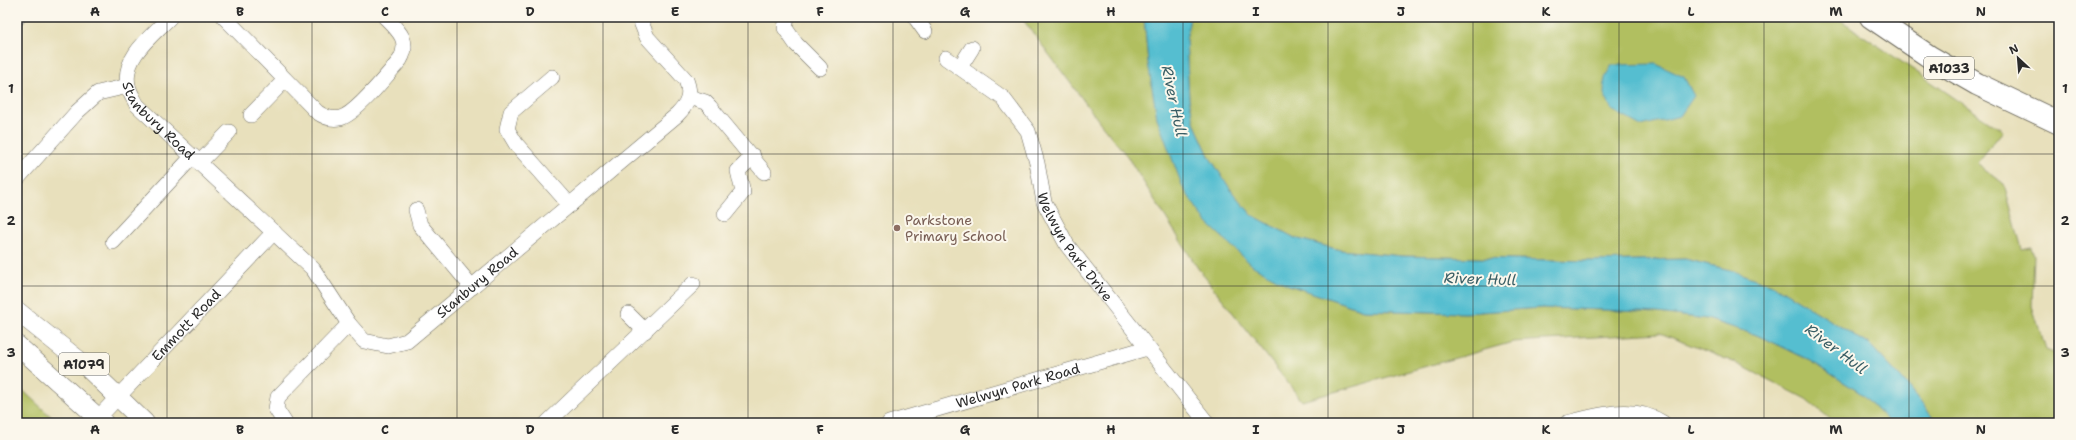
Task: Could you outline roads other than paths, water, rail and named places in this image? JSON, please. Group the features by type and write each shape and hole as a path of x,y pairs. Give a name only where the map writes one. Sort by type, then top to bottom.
{"highway":[{"name":"A1033","path":"1871,17 1930,57 1977,84 2059,123"},
{"name":"A1033","path":"2033,110 2059,110"}],"main road":[{"name":"A1079","path":"17,311 86,367 145,423"},
{"name":"A1079","path":"17,345 101,420"}],"street":[{"name":"Stanbury Road","path":"170,17 130,60 127,71 128,86 137,105 197,159 313,269 349,324 364,341 388,346 407,341 677,115 686,105 689,97"},
{"path":"224,17 317,112 333,119 342,118 366,98 400,60 405,52 404,39 385,17"},
{"path":"639,17 647,38 686,80 689,88 689,97 705,102 753,156 764,172"},
{"path":"787,17 785,28 796,44 820,68"},
{"path":"915,17 925,31"},
{"path":"960,67 972,48"},
{"name":"Welwyn Park Drive","path":"946,58 1003,98 1028,131 1038,163 1044,202 1067,245 1207,423"},
{"path":"251,115 286,80"},
{"path":"542,80 510,112 507,129 516,144 570,205"},
{"path":"17,179 78,112 98,93 128,86"},
{"name":"Stanbury Road","path":"197,159 229,132"},
{"path":"725,214 742,192 738,170 753,156"},
{"path":"112,241 197,159"},
{"path":"416,210 420,225 472,287"},
{"name":"Emmott Road","path":"101,420 118,398 274,232"},
{"path":"546,423 693,284"},
{"path":"628,314 644,331"},
{"path":"285,423 276,409 278,397 349,324"},
{"name":"Welwyn Park Road","path":"889,423 1147,348"},
{"path":"1567,423 1593,416 1620,412 1644,414 1663,423"}],"water":[{"name":"River Hull","path":"1144,17 1190,17 1186,40 1189,99 1195,125 1210,158 1233,193 1252,215 1295,238 1340,250 1402,256 1588,261 1685,259 1730,270 1775,286 1870,345 1902,379 1937,423 1890,423 1862,394 1811,361 1762,337 1707,319 1658,313 1542,308 1465,313 1363,310 1286,284 1253,266 1206,222 1183,188 1157,118 1148,63"},
{"path":"1656,64 1684,77 1694,96 1680,116 1641,126 1612,110 1604,94 1605,78 1612,65"}],"place":[{"name":"Parkstone Primary School","path":"897,228"}]}
